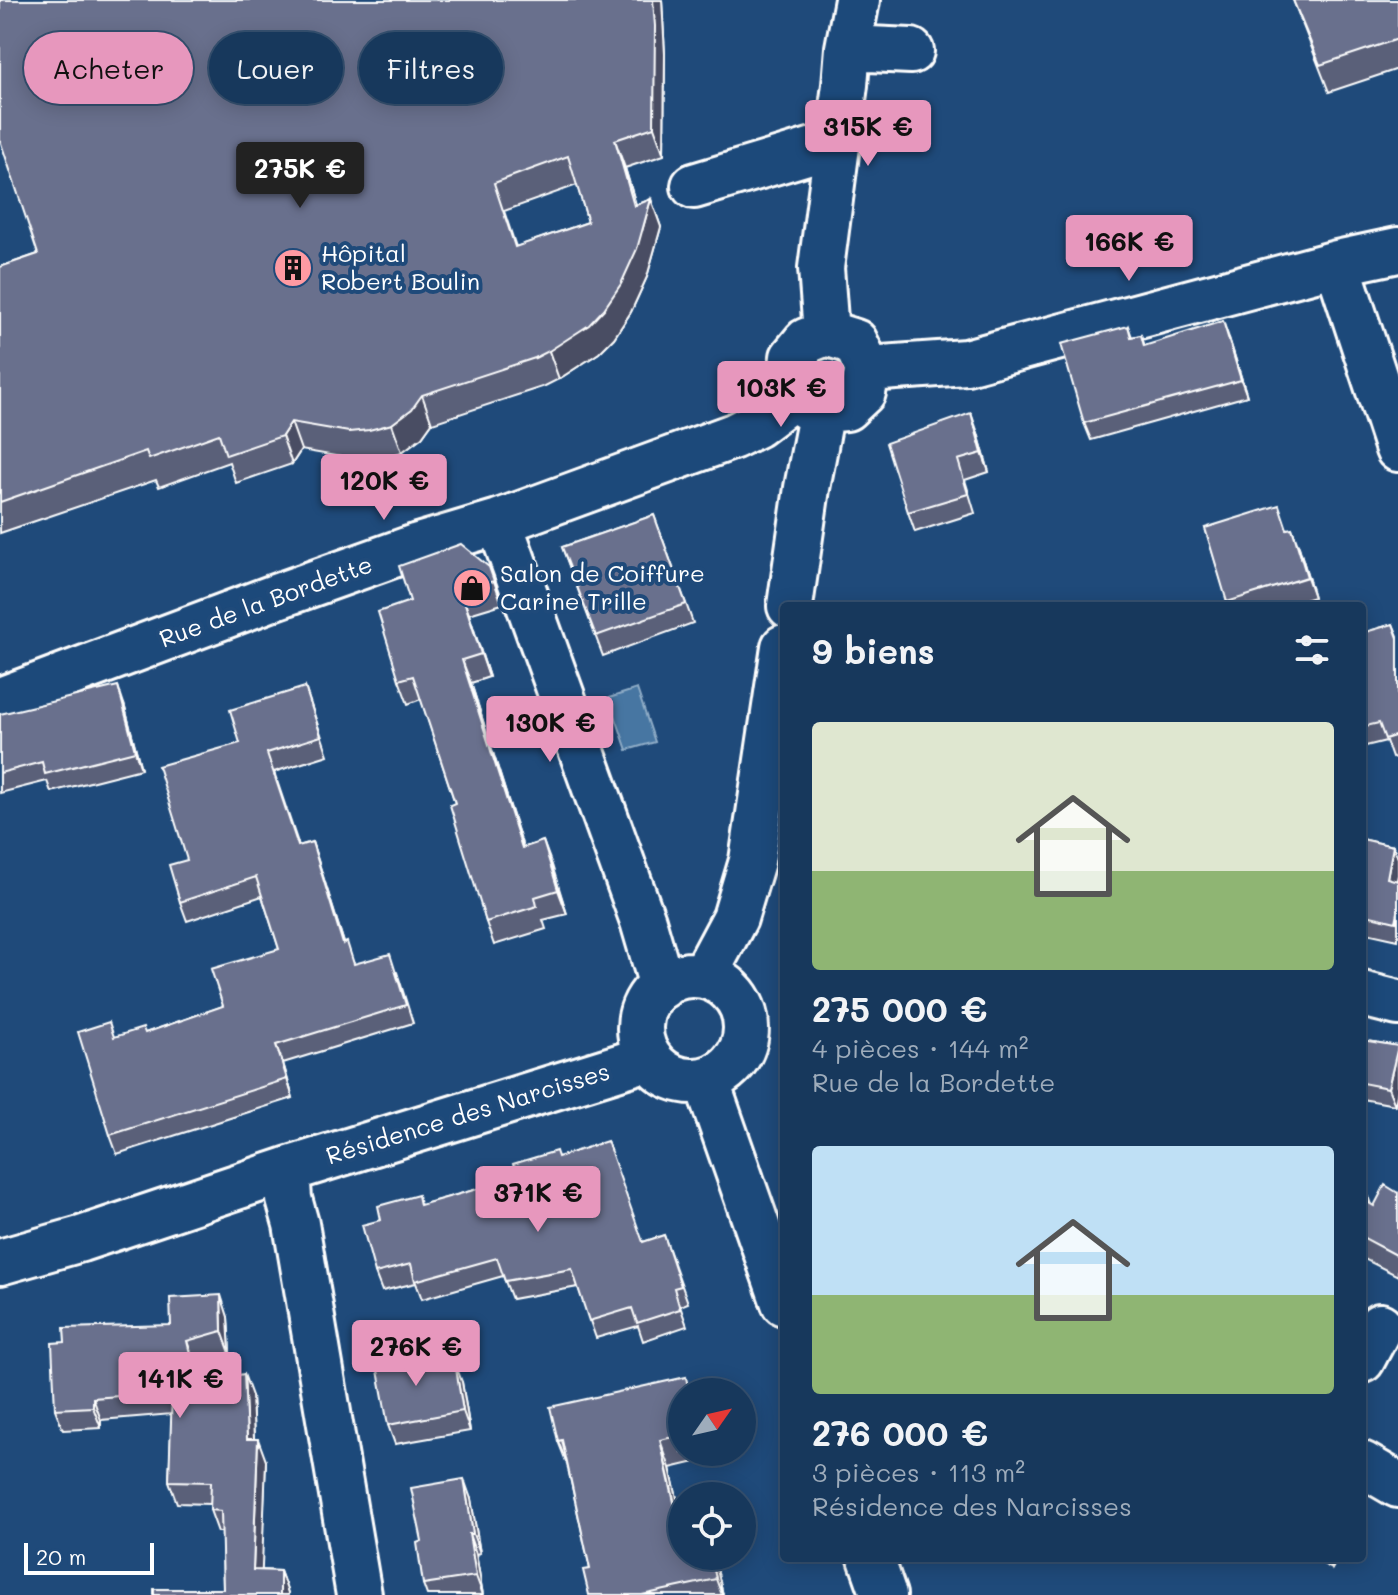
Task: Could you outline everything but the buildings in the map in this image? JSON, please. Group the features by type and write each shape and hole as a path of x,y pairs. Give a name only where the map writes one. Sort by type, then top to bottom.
{"street":[{"path":"826,333 821,268 848,48 857,0"},
{"path":"848,48 911,51"},
{"path":"694,186 837,143"},
{"path":"791,602 807,488 809,403 791,378 793,357 806,341 826,333 855,342 868,369 966,362 1337,263 1398,250"},
{"path":"1337,263 1398,449"},
{"name":"Rue de la Bordette","path":"0,700 418,546 499,522 734,436 809,403 846,408 863,392 868,369"},
{"path":"499,522 643,921 662,986"},
{"path":"704,976 735,918 752,861 780,674"},
{"path":"704,976 721,983 734,994 743,1010 747,1028 744,1045 736,1061 722,1073 706,1080 678,1079 665,1073 648,1058 640,1032 642,1014 650,998 675,978 704,976"},
{"path":"1366,995 1398,1003"},
{"name":"Résidence des Narcisses","path":"0,1262 648,1058"},
{"path":"706,1080 780,1292"},
{"path":"287,1170 289,1199 296,1224 359,1595"},
{"path":"1366,1466 1398,1485"},
{"path":"872,1562 884,1595"}],"water":[{"path":"637,689 655,742 627,750 609,698"}],"place":[{"name":"Hôpital Robert Boulin","path":"293,268"},
{"name":"Salon de Coiffure Carine Trille","path":"472,588"}]}
